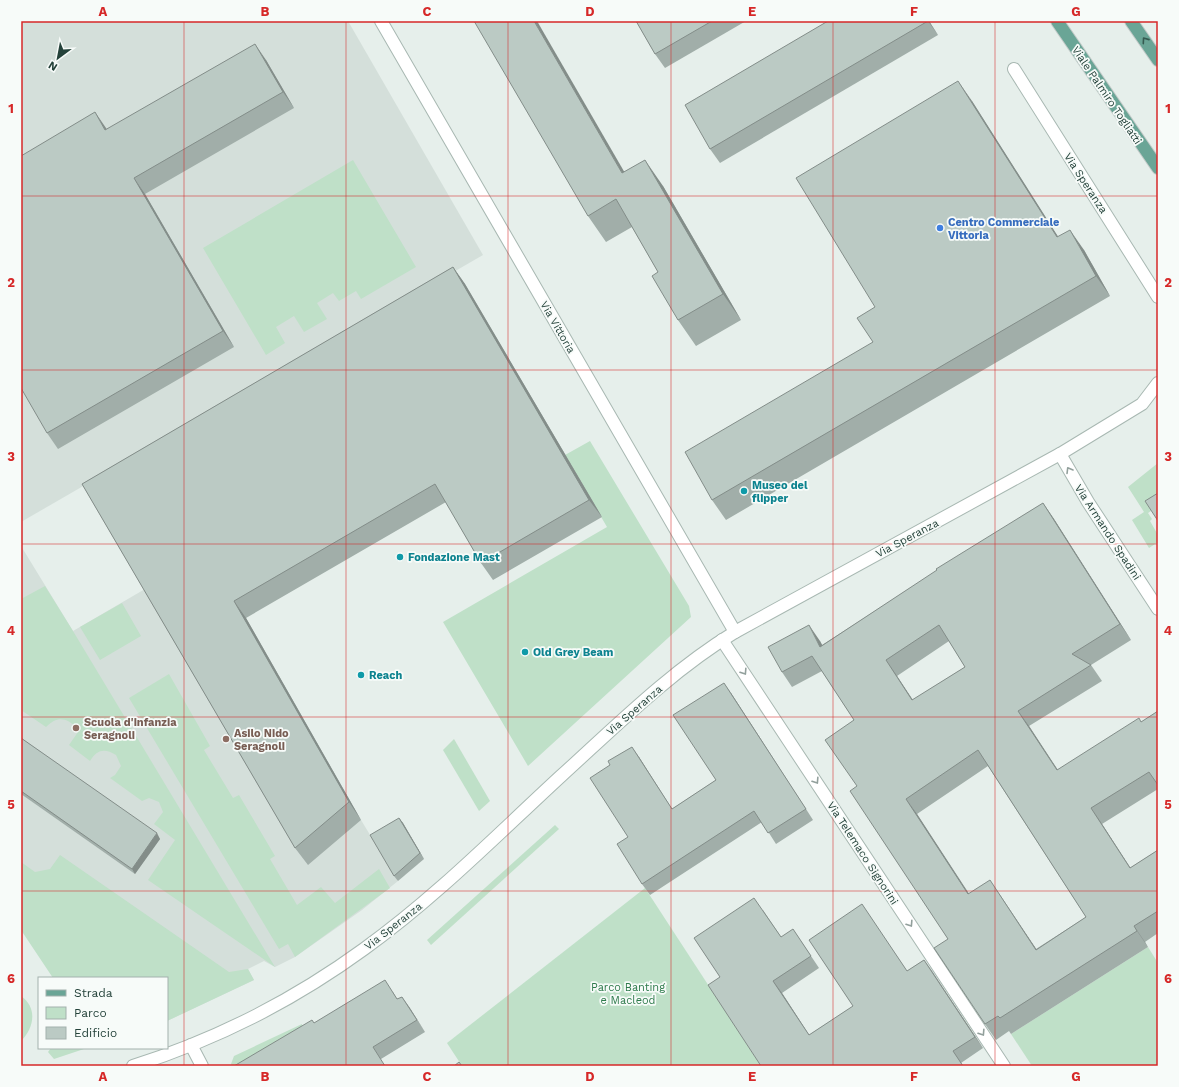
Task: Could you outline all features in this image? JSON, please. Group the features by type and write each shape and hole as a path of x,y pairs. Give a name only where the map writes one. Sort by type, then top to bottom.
{"main road":[{"name":"Viale Palmiro Togliatti","path":"1057,21 1158,168"},
{"path":"1131,21 1158,60"}],"street":[{"name":"Via Vittoria","path":"381,21 735,632"},
{"name":"Via Speranza","path":"1014,69 1158,297"},
{"name":"Via Speranza","path":"133,1066 191,1045 265,1010 323,976 364,949 433,894 650,696 722,640 1060,454 1142,404 1158,383"},
{"name":"Via Armando Spadini","path":"1060,454 1088,502 1158,609"},
{"name":"Via Telemaco Signorini","path":"722,640 1004,1066"},
{"path":"191,1045 202,1066"}],"shaded area":[{"path":"21,21 348,21 483,255 21,522"},
{"path":"21,546 73,631 145,589 361,820 398,881 362,910 295,957 275,967 264,961 248,969 254,980 168,1021 168,977 165,977 21,903"}],"green space":[{"path":"353,160 416,267 361,299 356,291 339,301 333,293 317,303 327,319 304,332 294,316 276,327 285,343 266,355 203,248"},
{"path":"590,441 689,606 691,617 528,766 443,622 607,527 565,455"},
{"path":"1158,463 1158,506 1148,513 1152,519 1150,521 1158,535 1158,542 1149,548 1132,520 1144,512 1128,487"},
{"path":"45,586 275,967 148,880 175,840 154,824 163,812 159,802 149,798 142,801 110,778 115,775 121,766 116,755 108,751 102,751 95,754 90,761 69,745 78,732 78,728 70,722 58,719 46,727 21,710 21,599"},
{"path":"122,603 141,636 100,660 80,627"},
{"path":"169,674 210,746 204,750 233,798 239,795 275,856 270,859 297,905 321,887 335,903 379,869 390,888 295,957 288,944 279,949 129,698"},
{"path":"454,739 490,801 479,811 443,750"},
{"path":"555,825 559,829 431,945 427,940"},
{"path":"60,855 229,972 248,969 254,980 168,1021 168,977 52,977 21,930 21,862 35,872 50,869"},
{"name":"Parco Banting e Macleod","path":"645,888 761,1066 462,1066 447,1043"},
{"path":"1148,947 1158,963 1158,1066 1032,1066 1011,1034"},
{"path":"21,996 30,1006 32,1018 29,1030 21,1041"},
{"path":"302,1024 302,1030 244,1066 232,1066 231,1064 234,1056"},
{"path":"50,1049 84,1049 54,1059 48,1052"}],"building":[{"path":"474,21 534,21 622,173 645,160 723,294 678,320 652,276 658,272 616,199 588,216"},
{"path":"636,21 712,21 655,54"},
{"path":"828,21 928,21 710,149 685,105"},
{"path":"255,44 283,92 134,178 223,331 47,433 21,388 21,156 95,112 105,130"},
{"path":"958,81 1057,237 1070,230 1096,276 712,500 685,452 873,342 857,318 875,307 796,178"},
{"path":"453,267 589,500 481,563 435,484 234,601 349,802 295,848 82,484"},
{"path":"1158,493 1158,521 1145,501"},
{"path":"1043,503 1120,624 1072,654 1091,665 1018,711 1057,770 1139,718 1141,722 1158,711 1158,785 1149,772 1091,808 1130,868 1158,850 1158,911 1134,926 1137,931 1000,1018 998,1016 985,1024 934,948 948,939 850,791 857,786 825,740 854,720 812,656 782,672 768,647 809,625 820,647 937,570 936,569","holes":["939,625 965,667 912,700 886,660","978,750 1086,917 1036,950 990,880 968,894 906,799"]},
{"path":"724,683 806,809 768,833 754,811 642,884 617,844 628,837 590,778 610,765 608,761 632,747 672,809 716,780 673,715"},
{"path":"21,738 157,833 132,869 21,791"},
{"path":"399,818 420,853 394,876 370,835"},
{"path":"754,898 781,937 793,929 811,956 773,981 809,1035 853,1006 809,940 862,904 907,971 924,960 975,1037 953,1051 963,1066 761,1066 708,985 720,977 694,938"},
{"path":"385,980 397,999 402,997 417,1020 373,1047 385,1066 234,1066 312,1020 314,1023"},
{"path":"459,1062 462,1066 454,1066"}],"place":[{"name":"Centro Commerciale Vittoria","path":"940,228"},
{"name":"Museo del flipper","path":"744,491"},
{"name":"Fondazione Mast","path":"400,557"},
{"name":"Old Grey Beam","path":"525,652"},
{"name":"Reach","path":"361,675"},
{"name":"Scuola d'infanzia Seragnoli","path":"76,728"},
{"name":"Asilo Nido Seragnoli","path":"226,739"}]}
